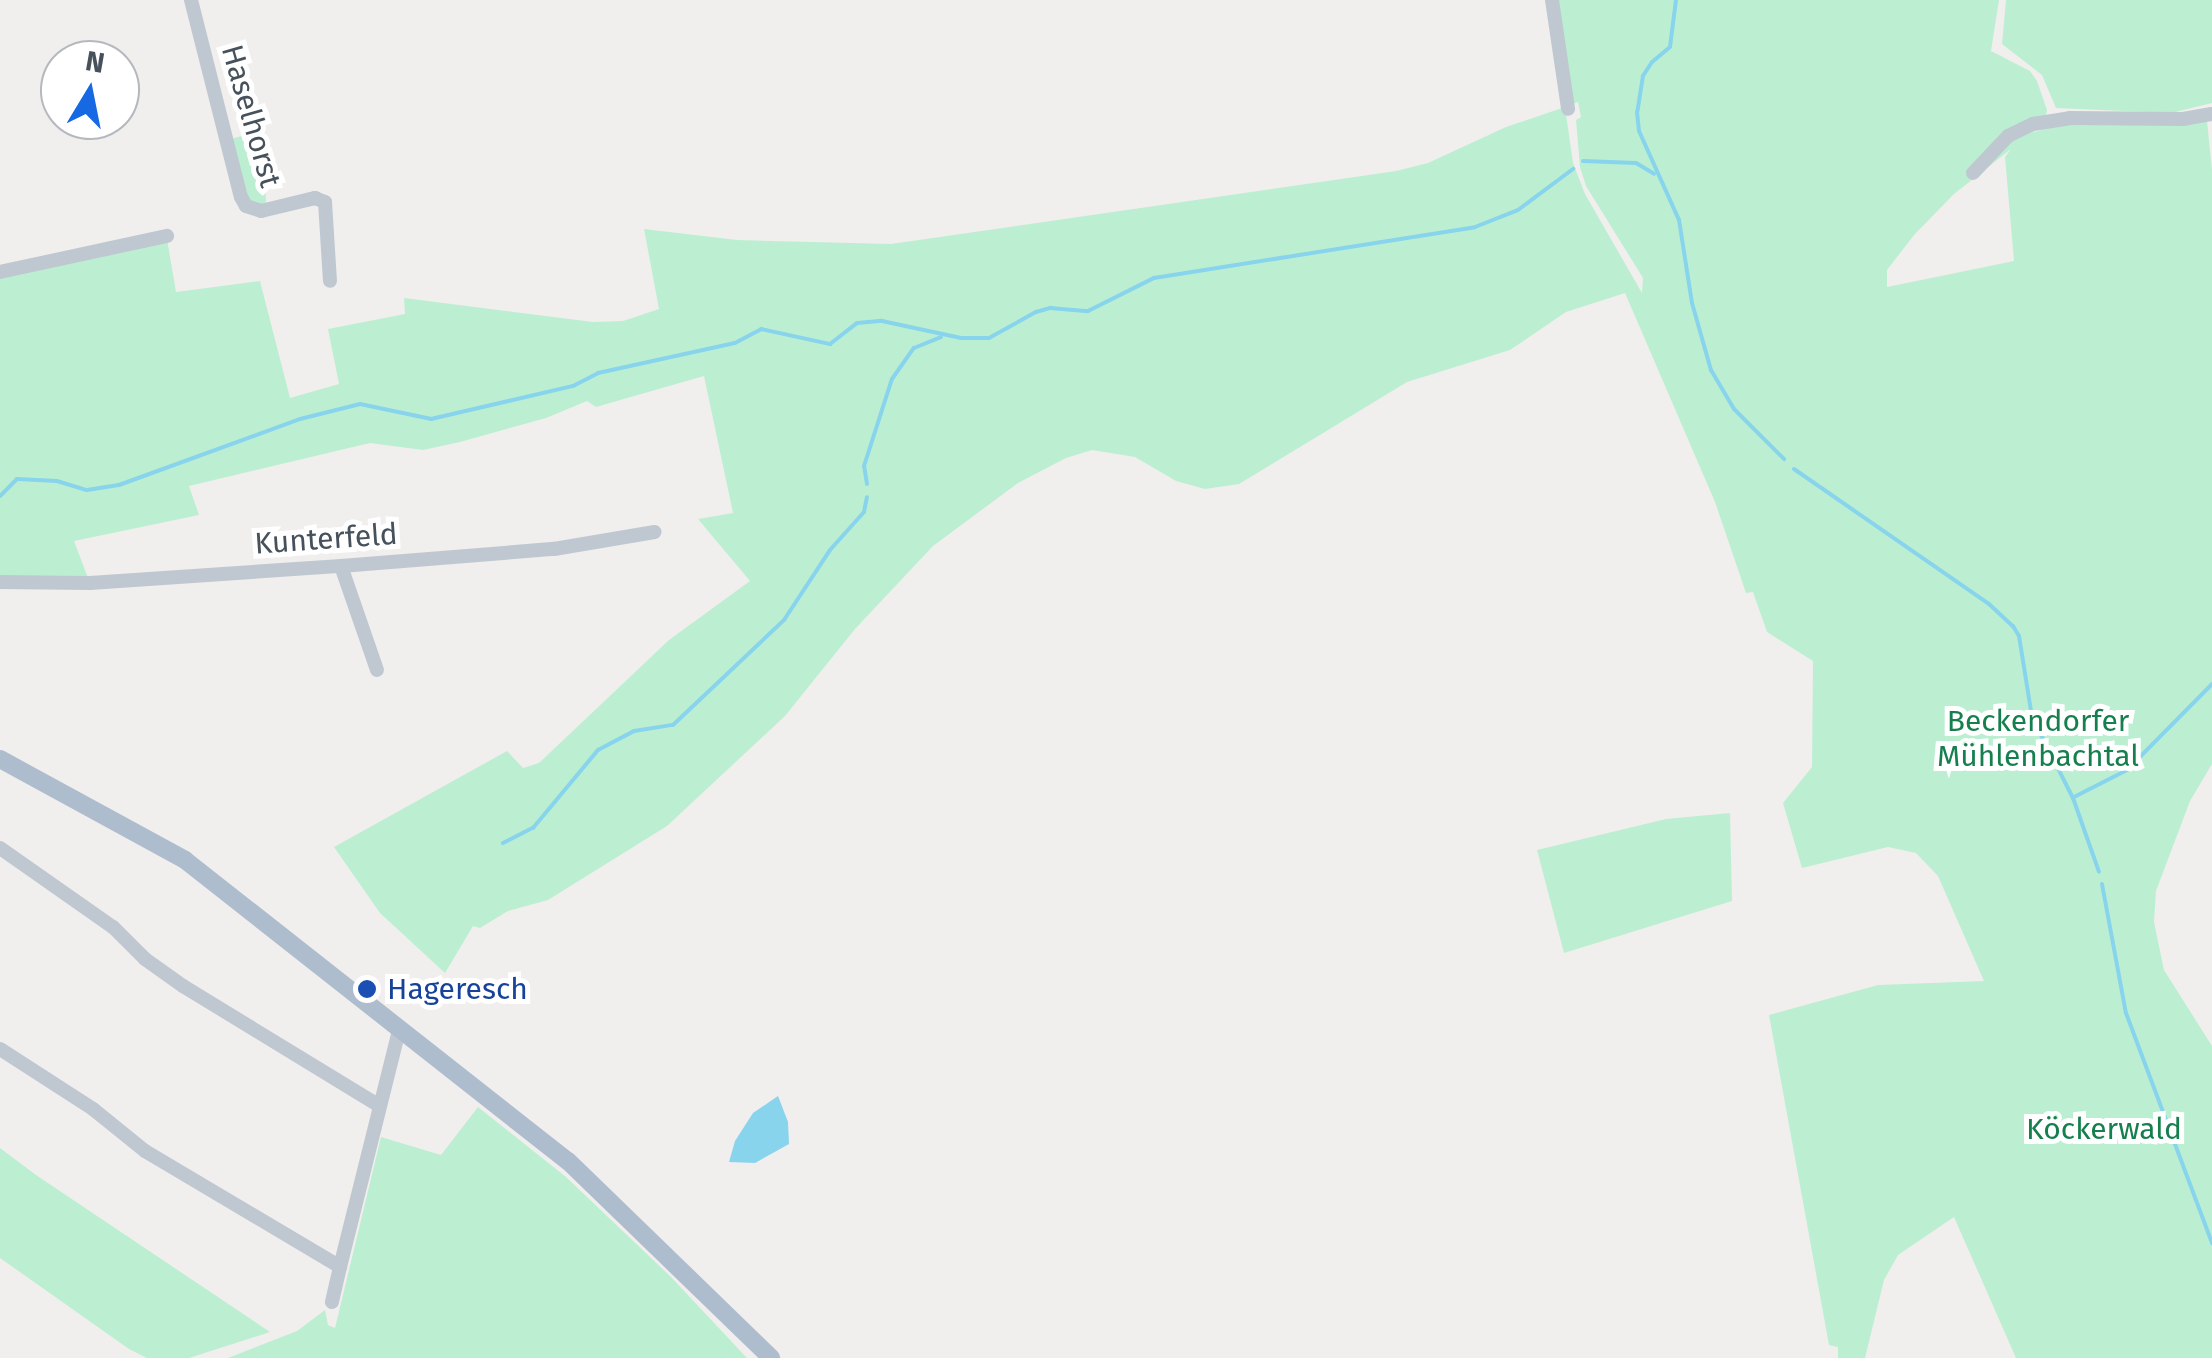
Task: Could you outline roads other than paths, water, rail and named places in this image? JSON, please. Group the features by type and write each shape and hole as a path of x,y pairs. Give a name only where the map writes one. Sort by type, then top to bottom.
{"main road":[{"path":"0,758 185,860 400,1027 568,1161 771,1358"}],"street":[{"name":"Haselhorst","path":"191,0 241,197 253,211 315,198 325,202 330,280"},
{"path":"1552,0 1568,109"},
{"path":"1974,174 2008,136 2033,124 2070,118 2183,119 2212,114"},
{"path":"0,272 167,236"},
{"name":"Kunterfeld","path":"0,582 90,583 554,550 655,532"},
{"path":"341,566 376,670"},
{"path":"0,848 113,927 146,960 183,986 378,1106"},
{"path":"332,1302 400,1027"},
{"path":"0,1049 77,1098 145,1152 340,1267"}],"water":[{"path":"778,1096 788,1122 789,1144 755,1163 729,1162 735,1141 753,1113"}],"waterway":[{"path":"1676,0 1670,47 1643,76 1637,112 1639,131 1679,220 1692,303 1711,370 1734,409 1784,459"},
{"path":"1583,161 1636,163 1654,174"},
{"path":"0,496 17,479 57,481 87,490 119,485 300,419 360,404 431,419 573,386 598,373 735,343 761,329 830,344 857,323 882,321 961,338 989,338 1050,308 1088,311 1154,278 1475,227 1518,210 1573,169"},
{"path":"867,484 864,466 892,379 914,348 941,337"},
{"path":"1794,469 1989,604 2013,626 2019,636 2032,717 2073,798 2099,872"},
{"path":"503,843 533,828 598,750 634,731 673,725 784,620 830,550 864,512 867,497"},
{"path":"2074,797 2127,770 2212,684"},
{"path":"2102,884 2126,1013 2212,1243"}],"place":[{"name":"Hageresch","path":"367,989"}],"park label":[{"name":"Beckendorfer Mühlenbachtal","path":"2038,738"},
{"name":"Köckerwald","path":"2104,1129"}]}
